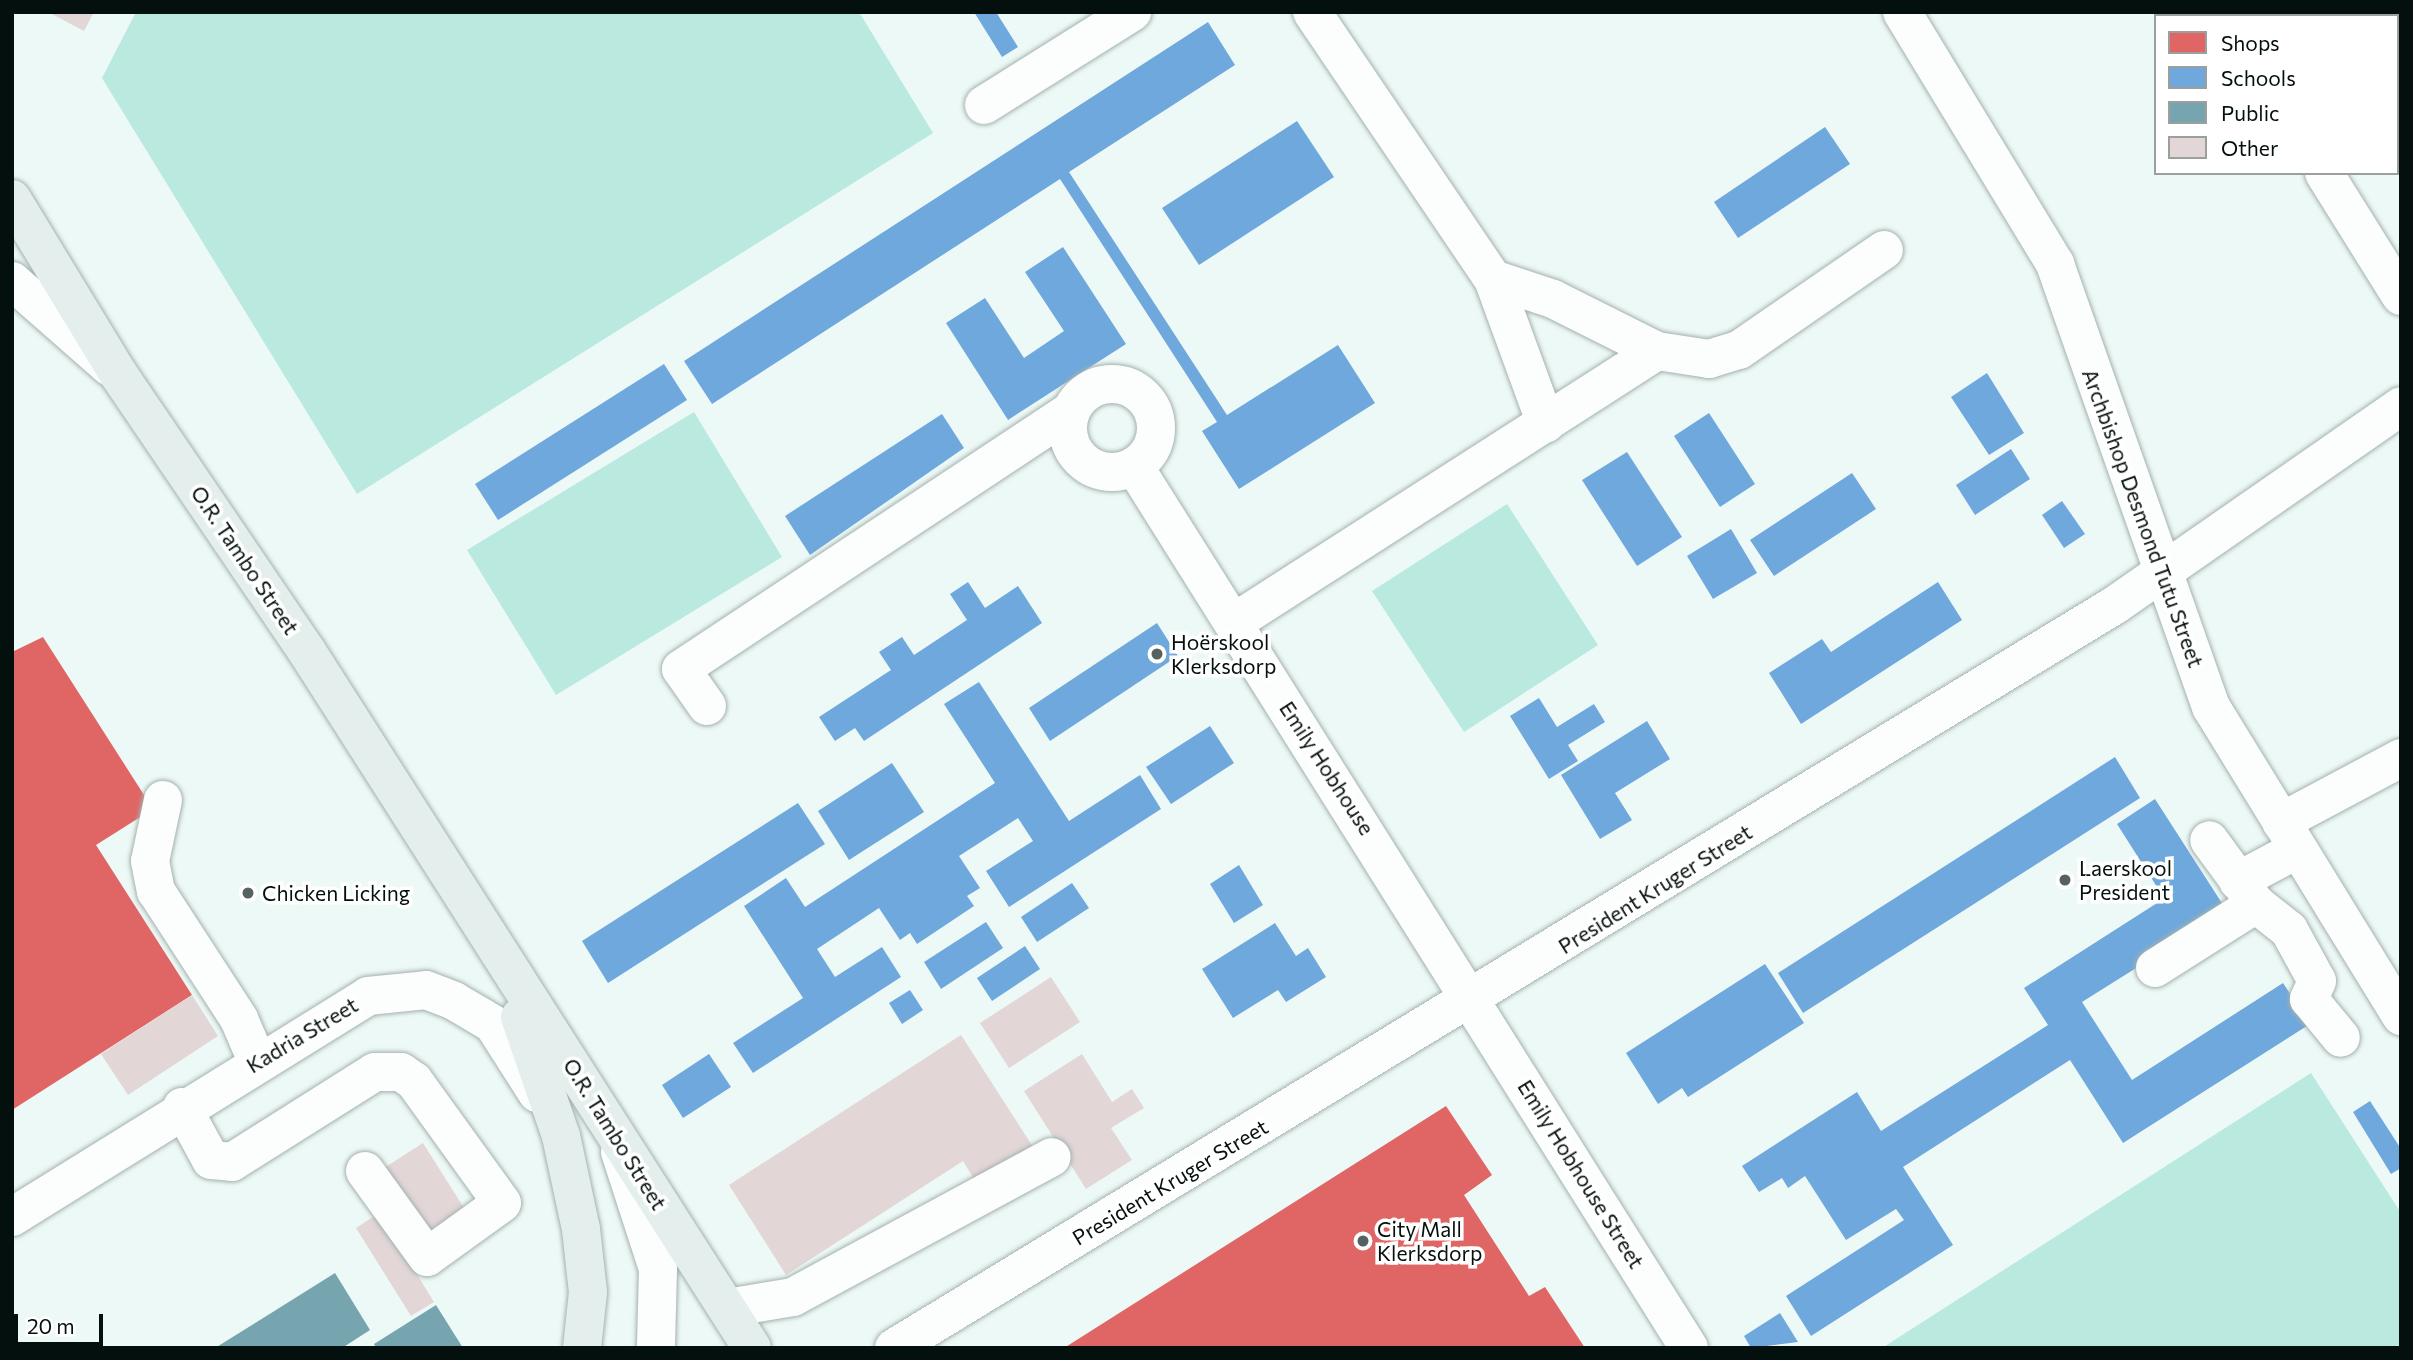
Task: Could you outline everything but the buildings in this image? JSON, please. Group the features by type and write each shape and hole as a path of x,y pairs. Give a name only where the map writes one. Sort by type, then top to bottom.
{"main road":[{"name":"O.R. Tambo Street","path":"12,199 119,375 480,919 738,1325 768,1348"},
{"name":"O.R. Tambo Street","path":"480,919 537,1056 561,1136 588,1292 582,1348"}],"street":[{"path":"984,105 1132,12"},
{"path":"1312,12 1493,279 1546,424"},
{"name":"Archbishop Desmond Tutu Street","path":"1902,12 2055,264 2162,575 2211,707 2401,1016"},
{"path":"2325,175 2401,296"},
{"path":"1493,279 1553,299 1657,351 1709,359 1739,349 1884,250"},
{"path":"12,281 119,375"},
{"path":"1233,623 1657,351"},
{"path":"707,706 681,669 1071,411 1099,386 1136,391 1157,423 1154,442 1134,466 1117,473 1087,466 1069,441 1071,411"},
{"name":"President Kruger Street","path":"894,1348 1473,1001 2162,575 2401,406"},
{"name":"Emily Hobhouse","path":"1134,466 1473,1001"},
{"path":"2155,968 2247,892 2289,835 2401,758"},
{"path":"163,800 150,861 153,882 239,1019 257,1061"},
{"path":"2209,840 2247,892 2290,929 2317,981 2309,999 2341,1038"},
{"name":"Kadria Street","path":"12,1217 303,1031 368,996 426,990 454,1001 493,1024 561,1136"},
{"name":"Emily Hobhouse Street","path":"1473,1001 1689,1348"},
{"path":"239,1019 303,1031"},
{"path":"182,1107 211,1160 232,1162 375,1072 401,1072 414,1081 502,1203 427,1256 365,1171"},
{"path":"614,1133 658,1269 656,1348"},
{"path":"738,1325 1052,1157"}],"green space":[{"path":"136,12 859,12 933,133 357,494 102,78"},
{"path":"694,412 782,557 556,695 467,550"},
{"path":"1507,504 1598,645 1464,732 1372,591"},
{"path":"2311,1073 2401,1213 2401,1348 1882,1348"}],"place":[{"name":"Hoërskool Klerksdorp","path":"1157,654"},
{"name":"Laerskool President","path":"2065,880"},
{"name":"Chicken Licking","path":"248,893"},
{"name":"City Mall Klerksdorp","path":"1363,1241"}]}
